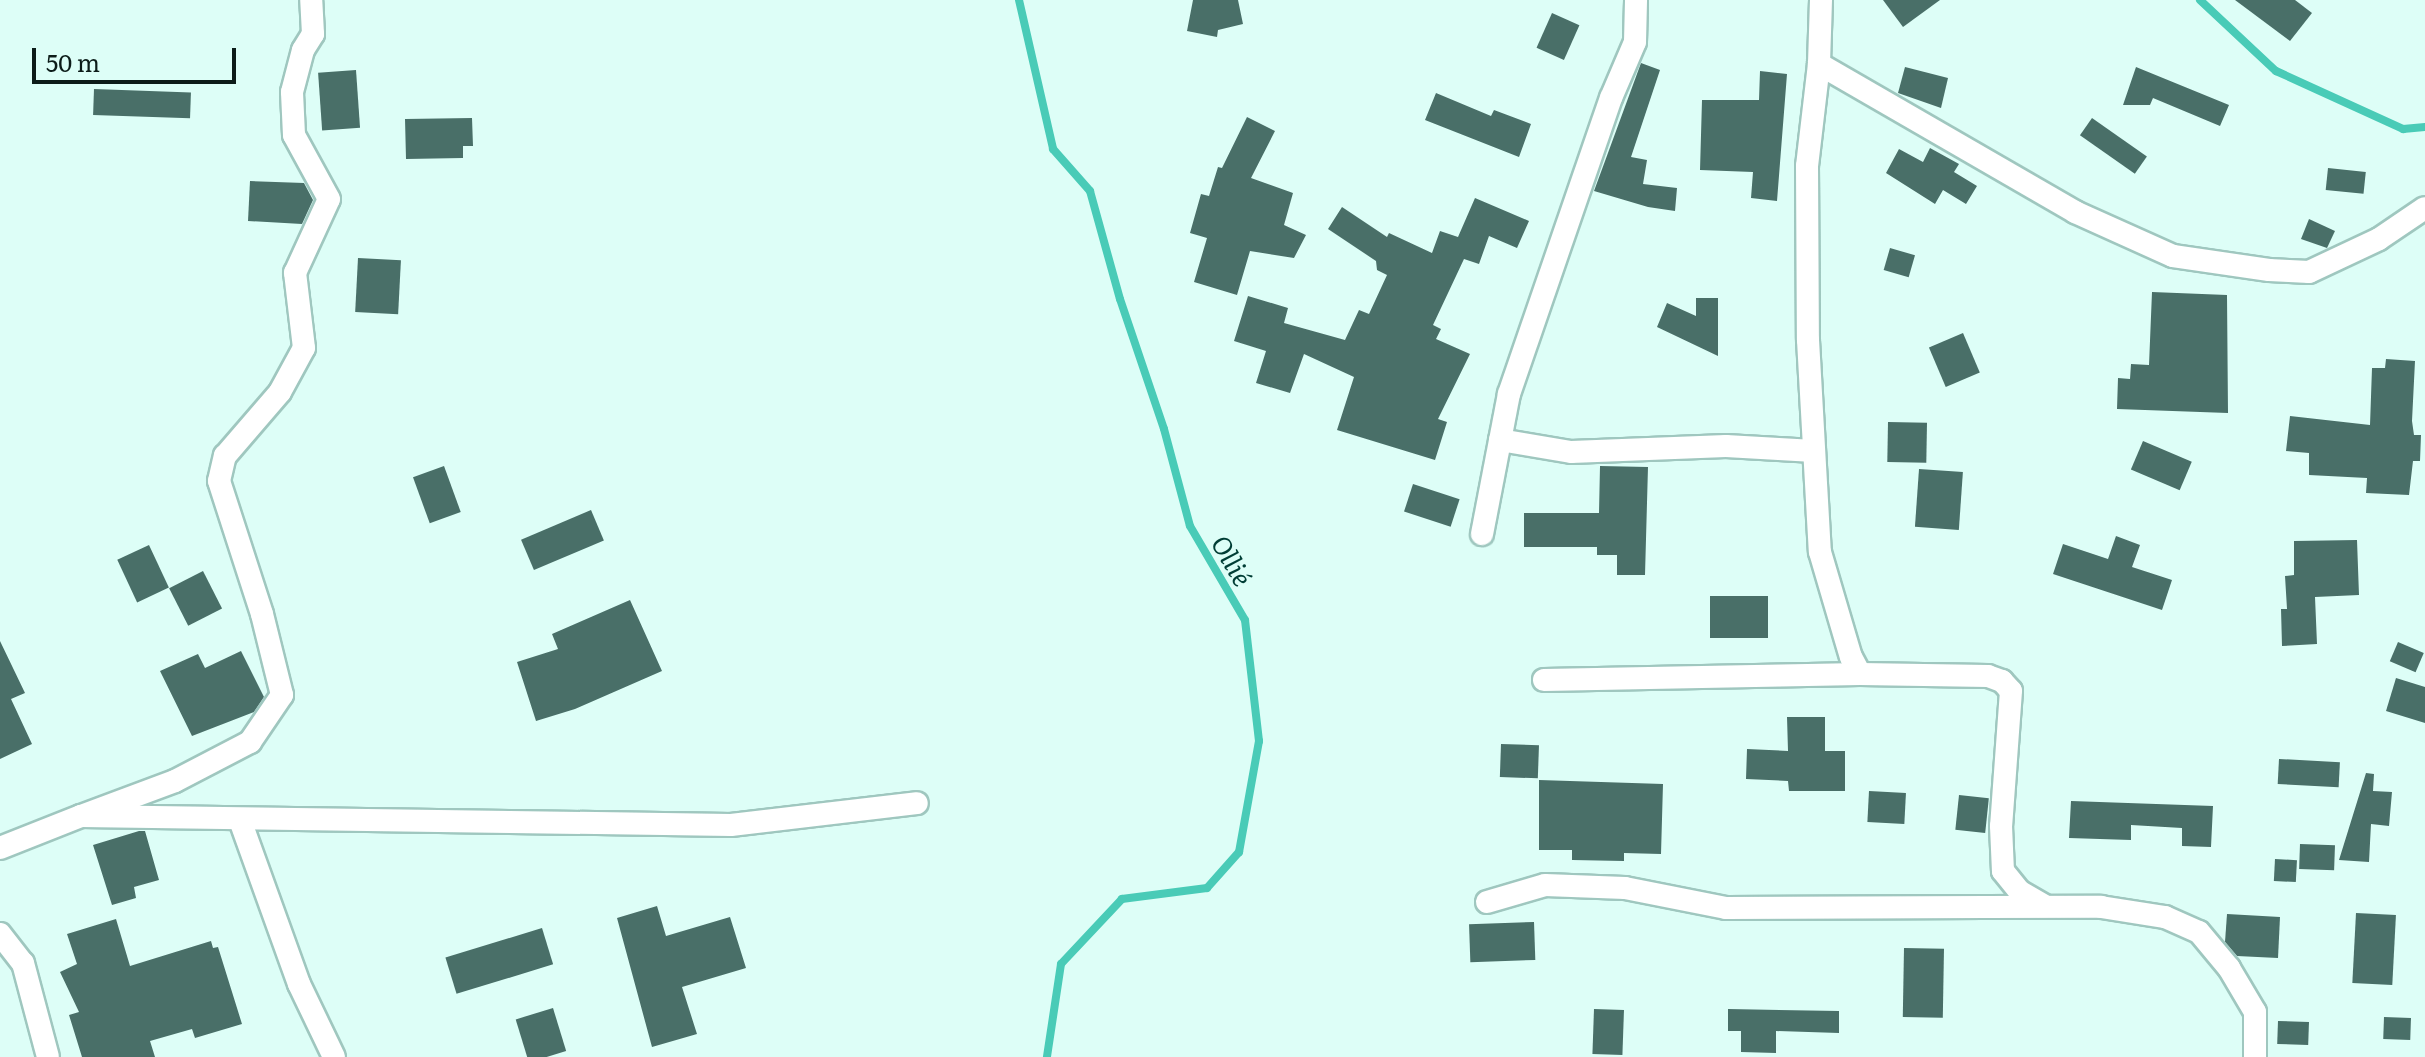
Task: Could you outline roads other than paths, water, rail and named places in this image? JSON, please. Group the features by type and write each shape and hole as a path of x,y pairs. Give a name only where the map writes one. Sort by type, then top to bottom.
{"street":[{"path":"0,848 175,781 250,742 282,695 262,614 219,481 225,456 280,392 304,348 295,273 329,199 319,175 294,135 292,92 303,50 313,34 311,0"},
{"path":"1482,534 1509,394 1611,98 1635,42 1636,0"},
{"path":"1821,0 1819,64 1807,166 1808,340 1814,451 1820,552 1851,657 1860,674"},
{"path":"1819,64 2075,212 2173,256 2269,270 2309,272 2379,239 2425,208"},
{"path":"1500,440 1571,452 1726,446 1814,451"},
{"path":"1544,680 1860,674 1988,676 2002,681 2011,691 2001,826 2003,871 2019,891 2044,906"},
{"path":"81,816 731,825 917,803"},
{"path":"240,820 299,984 334,1057"},
{"path":"1487,902 1545,885 1625,888 1726,908 2101,907 2165,917 2199,932 2229,968 2255,1012 2255,1057"},
{"path":"0,934 23,963 48,1057"}],"waterway":[{"name":"Ollié","path":"1019,0 1053,149 1090,191 1120,299 1164,429 1190,526 1245,620 1259,741 1239,852 1207,888 1122,899 1061,964 1047,1057"},
{"path":"2200,0 2276,71 2403,129 2425,127"}]}
